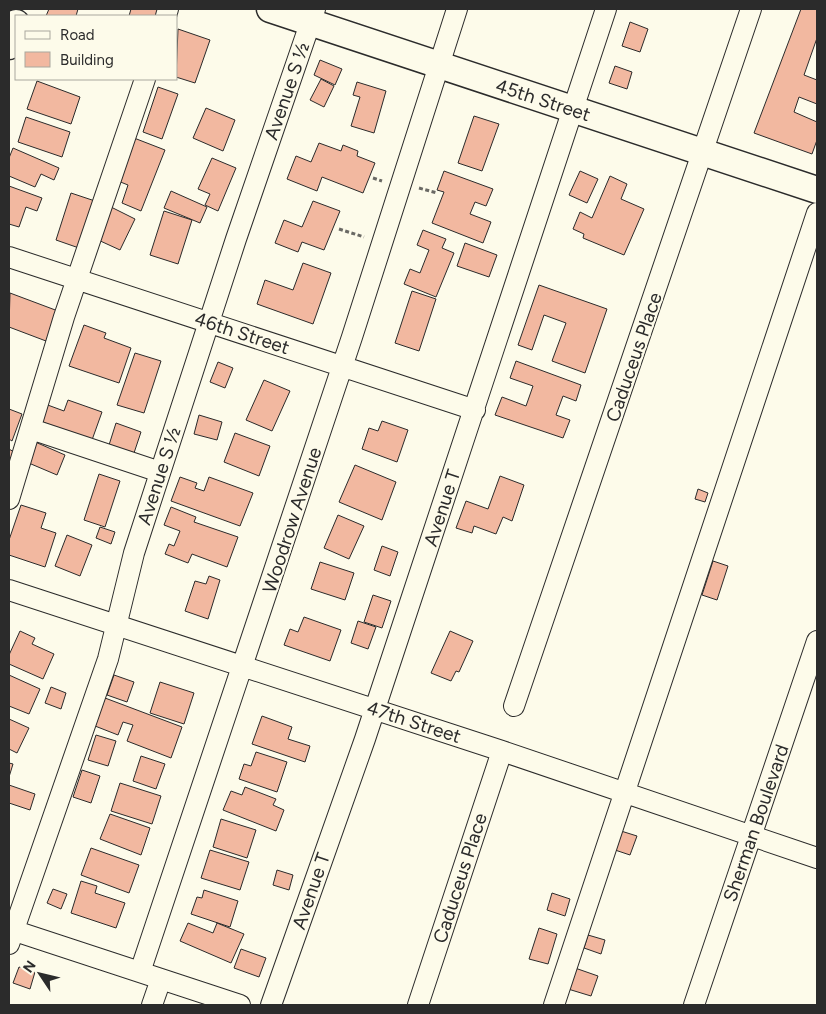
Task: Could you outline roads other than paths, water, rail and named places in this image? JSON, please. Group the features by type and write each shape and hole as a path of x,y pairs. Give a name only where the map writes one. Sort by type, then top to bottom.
{"main road":[{"name":"45th Street","path":"270,9 313,16 438,65 817,190"},
{"path":"9,46 15,26"}],"street":[{"name":"Woodrow Avenue","path":"140,972 343,366 457,9"},
{"name":"Avenue T","path":"271,1005 375,709 606,9"},
{"name":"Caduceus Place","path":"514,706 704,153 751,9"},
{"name":"Avenue S ½","path":"10,935 108,659 134,552 209,322 313,16"},
{"path":"9,499 77,279 145,80"},
{"path":"554,1005 817,212"},
{"name":"46th Street","path":"9,257 475,410"},
{"path":"31,429 160,472"},
{"name":"47th Street","path":"9,593 116,625 375,709 817,858"},
{"name":"Sherman Boulevard","path":"694,1005 817,642"},
{"name":"Caduceus Place","path":"418,1005 502,751"},
{"path":"10,935 140,972 240,1005"},
{"path":"152,1005 161,979"}]}
